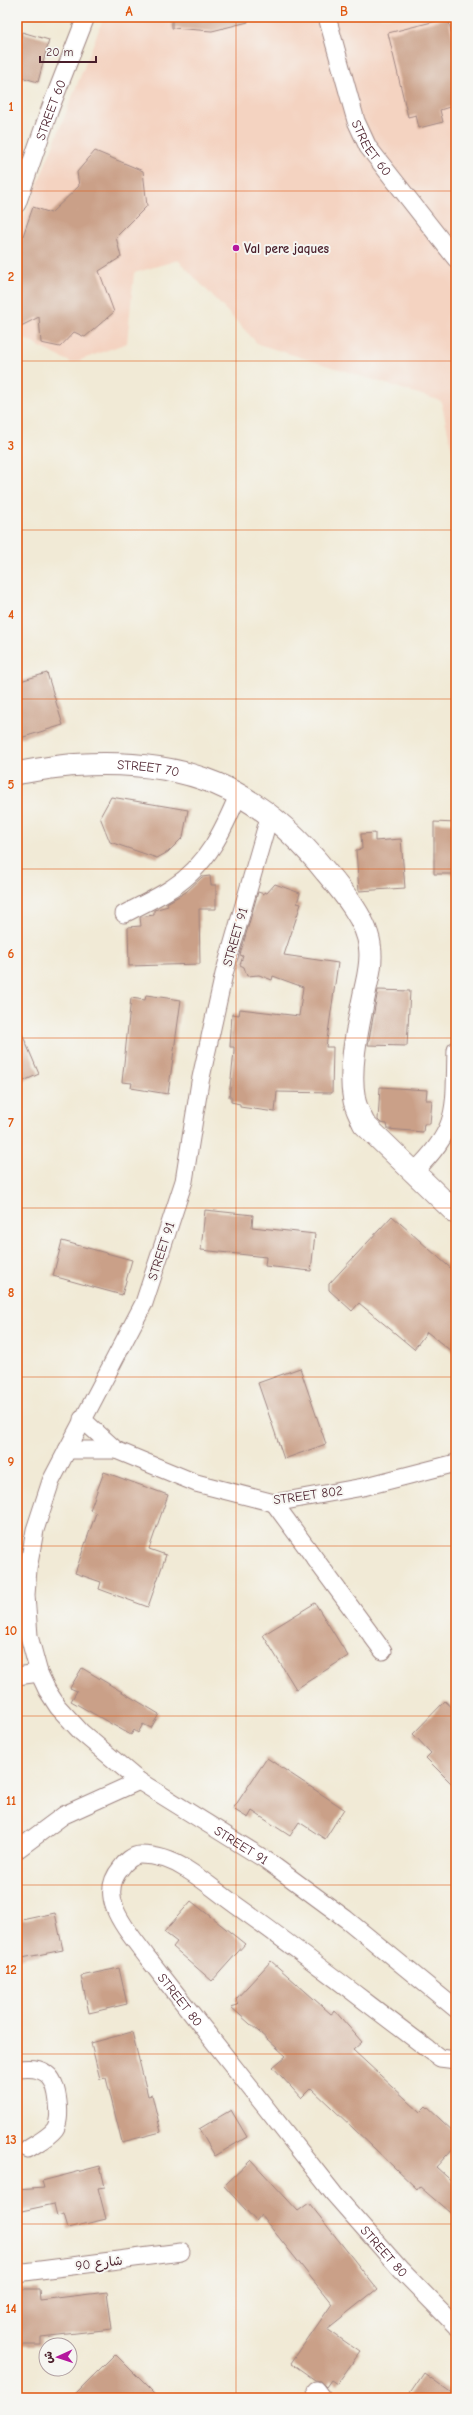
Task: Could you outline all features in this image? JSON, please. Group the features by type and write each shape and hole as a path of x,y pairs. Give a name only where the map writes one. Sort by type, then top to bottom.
{"street":[{"name":"STREET 60","path":"17,204 50,109 86,17"},
{"name":"STREET 60","path":"327,17 356,121 368,147 456,259"},
{"name":"STREET 70","path":"17,773 74,765 141,766 205,778 239,793 270,814 306,846 334,880 366,930 371,959 353,1073 354,1097 364,1124 415,1171 456,1212"},
{"path":"124,914 173,888 207,856 225,826 239,793"},
{"name":"STREET 91","path":"270,814 224,974 200,1082 184,1181 144,1303 51,1481 35,1530 28,1569 26,1595 29,1636 39,1673 58,1707 80,1732 139,1781 266,1860 346,1919 456,2009"},
{"path":"415,1171 435,1151 448,1132 454,1111 456,1050"},
{"name":"STREET 802","path":"82,1420 116,1450 196,1483 274,1503 364,1487 456,1463"},
{"name":"STREET 802","path":"67,1450 116,1450"},
{"path":"274,1503 383,1651"},
{"path":"17,1676 39,1673"},
{"path":"17,1850 64,1815 139,1781"},
{"name":"STREET 80","path":"456,2071 448,2059 345,1987 287,1941 186,1868 157,1856 138,1855 126,1862 115,1874 111,1883 111,1896 119,1918 147,1957 334,2194 401,2270 456,2326"},
{"path":"17,2069 33,2068 41,2070 50,2076 57,2093 59,2115 56,2127 48,2136 28,2149"},
{"name":"شارع 90","path":"17,2273 181,2252"}],"shaded area":[{"name":"Val pere jaques","path":"104,17 456,17 456,467 441,401 258,344 178,260 134,273 127,343 72,363 17,335 17,236"}],"building":[{"path":"172,17 247,17 248,22 212,31 172,28"},
{"path":"448,18 456,52 456,105 440,110 443,122 419,128 416,115 408,117 388,33"},
{"path":"22,32 49,40 38,82 17,76 17,50"},
{"path":"95,151 143,171 147,206 116,237 121,257 99,271 114,312 85,337 74,332 60,347 41,343 39,317 17,328 17,253 33,207 51,213 79,186 77,172"},
{"path":"47,673 63,725 17,739 17,682"},
{"path":"111,797 188,810 183,837 168,852 157,858 110,842 100,817"},
{"path":"434,822 456,823 456,874 434,874"},
{"path":"375,833 375,841 401,839 405,888 359,891 356,850 362,849 361,834"},
{"path":"210,876 211,885 216,885 216,909 199,909 200,964 129,966 128,927 141,926 140,917 154,915 154,910 168,906 167,903 186,892 202,877"},
{"path":"275,884 300,893 297,903 301,904 284,955 338,963 326,1047 333,1047 332,1093 277,1092 275,1112 240,1107 240,1104 231,1102 231,1097 229,1097 234,1052 234,1047 230,1047 232,1014 239,1015 240,1009 299,1016 303,987 273,976 272,980 259,975 247,976 244,967 240,965 243,956 240,955 258,892 264,894 264,892 267,893"},
{"path":"378,990 410,991 407,1046 368,1045"},
{"path":"146,995 181,1000 168,1094 131,1088 132,1083 122,1082 131,998 145,1000"},
{"path":"17,1022 39,1074 17,1084"},
{"path":"380,1087 427,1090 426,1100 432,1100 430,1124 424,1124 423,1132 388,1129 387,1124 381,1123 378,1120"},
{"path":"205,1210 253,1215 252,1227 315,1234 311,1271 265,1266 266,1257 201,1250"},
{"path":"392,1216 456,1273 456,1355 427,1332 414,1349 359,1303 352,1311 329,1290 329,1284"},
{"path":"62,1241 132,1260 122,1295 53,1276"},
{"path":"300,1368 326,1444 284,1459 258,1383"},
{"path":"104,1472 168,1495 149,1549 166,1555 148,1607 99,1589 101,1582 75,1573 96,1513 90,1510"},
{"path":"315,1603 348,1656 296,1689 263,1635"},
{"path":"82,1668 159,1714 151,1728 143,1724 138,1733 134,1730 131,1735 71,1701 77,1691 70,1688"},
{"path":"445,1701 456,1711 456,1788 426,1758 431,1753 413,1734"},
{"path":"267,1758 344,1809 325,1839 299,1822 290,1836 252,1811 248,1818 233,1809"},
{"path":"191,1901 245,1944 212,1981 173,1947 177,1942 164,1932"},
{"path":"55,1913 63,1950 17,1959 17,1921"},
{"path":"271,1961 331,2014 335,2011 362,2042 353,2050 420,2112 426,2106 456,2134 456,2145 436,2167 456,2185 456,2218 419,2186 417,2189 311,2088 301,2098 273,2067 286,2056 231,2007 238,2005 236,1999"},
{"path":"119,1968 127,2004 89,2013 81,1976"},
{"path":"132,2032 148,2096 152,2095 161,2132 122,2142 106,2078 100,2079 91,2043"},
{"path":"231,2110 247,2137 215,2156 199,2129"},
{"path":"251,2160 298,2211 309,2203 377,2289 327,2329 360,2352 337,2384 331,2380 326,2387 320,2381 315,2380 291,2363 332,2304 261,2215 256,2221 224,2186"},
{"path":"100,2166 105,2187 98,2188 106,2219 68,2228 64,2214 57,2216 54,2204 17,2212 17,2190 44,2188 42,2181"},
{"path":"17,2289 39,2289 40,2300 107,2292 112,2329 38,2337 38,2345 17,2345"},
{"path":"115,2354 159,2398 71,2398"},
{"path":"424,2373 456,2396 456,2398 407,2398"}],"place":[{"name":"Val pere jaques","path":"236,248"}]}
